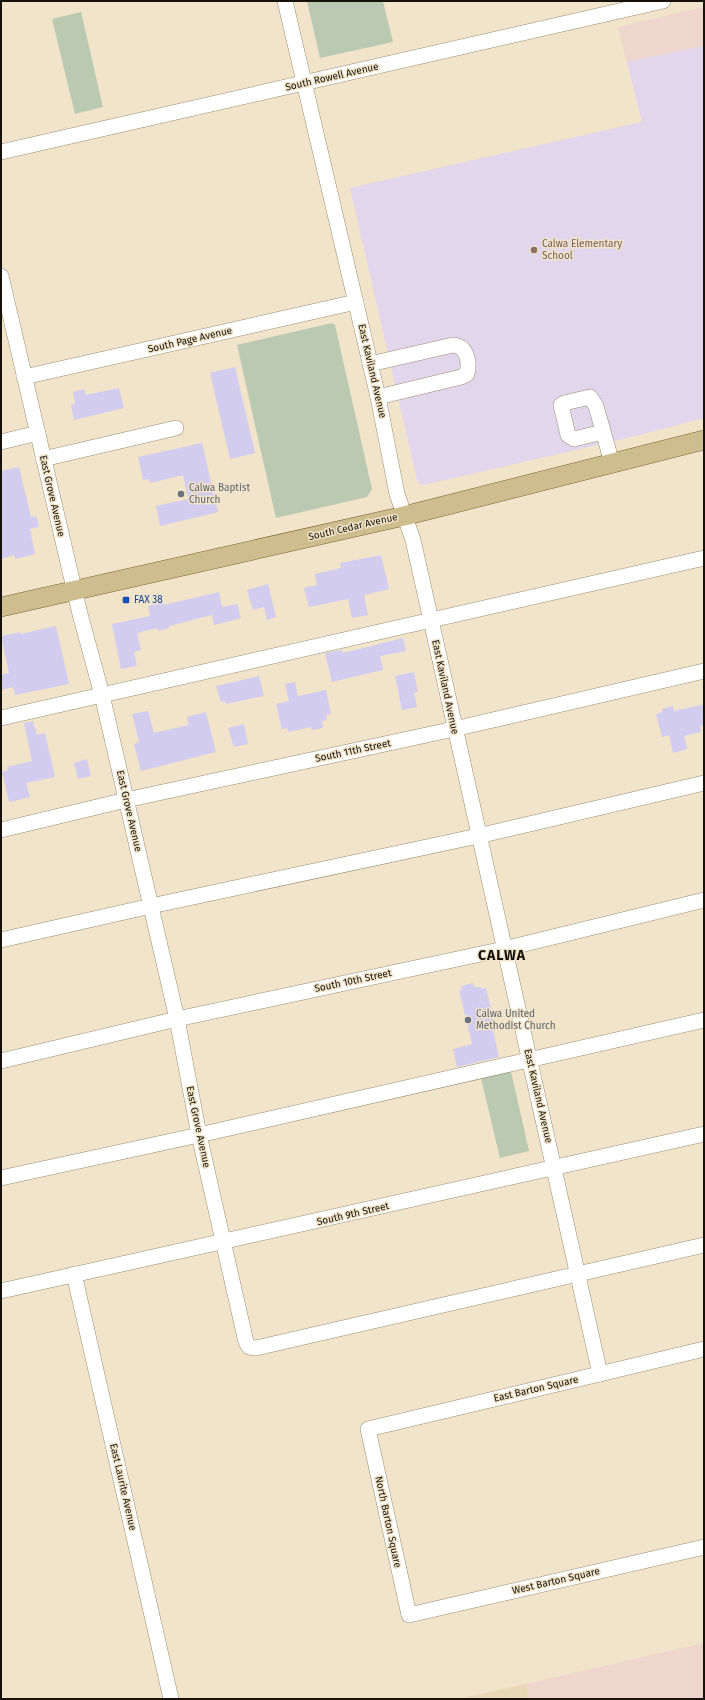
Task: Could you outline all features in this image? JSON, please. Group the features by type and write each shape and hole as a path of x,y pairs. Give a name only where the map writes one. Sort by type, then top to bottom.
{"main road":[{"name":"South Cedar Avenue","path":"1,607 75,592 404,516 704,440"}],"street":[{"name":"East Kaviland Avenue","path":"285,1 378,397 397,494 413,540 454,730 529,1061 555,1168 600,1374"},
{"name":"South Rowell Avenue","path":"1,152 659,1"},
{"name":"East Grove Avenue","path":"1,280 75,592 102,695 151,906 177,1019 199,1135 246,1342 249,1347 256,1348 578,1274"},
{"name":"South Page Avenue","path":"24,377 356,302"},
{"path":"370,364 453,345 460,346 464,350 469,368 467,374 461,377 378,397"},
{"path":"43,459 176,428"},
{"path":"603,432 612,463"},
{"path":"1,442 38,433"},
{"path":"1,718 704,558"},
{"name":"South 11th Street","path":"1,830 126,800 454,730 704,671"},
{"path":"1,940 151,906 478,836 704,783"},
{"name":"South 10th Street","path":"1,1061 177,1019 504,949 704,900"},
{"path":"1,1178 529,1061 704,1020"},
{"name":"South 9th Street","path":"1,1291 704,1134"},
{"path":"578,1274 704,1246"},
{"name":"East Laurite Avenue","path":"74,1274 171,1699"},
{"name":"East Barton Square","path":"368,1429 704,1349"},
{"name":"North Barton Square","path":"368,1429 409,1615"},
{"name":"West Barton Square","path":"409,1615 704,1547"}],"shaded area":[{"path":"704,7 704,47 627,64 618,27"},
{"name":"Calwa Elementary School","path":"704,46 704,418 632,437 423,485 419,484 350,188 642,122 627,62"},
{"path":"704,1643 704,1699 529,1699 526,1684"},
{"path":"526,1684 529,1699 458,1699"}],"green space":[{"path":"307,1 383,1 393,42 320,58"},
{"path":"81,12 103,107 75,114 52,19"},
{"path":"332,323 335,325 372,489 367,497 276,518 237,345"},
{"path":"510,1067 529,1151 500,1158 480,1074"}],"building":[{"path":"235,367 255,453 230,459 210,373"},
{"path":"119,388 124,408 74,420 71,405 75,404 73,392 84,389 86,395"},
{"path":"202,443 218,512 160,526 156,506 188,499 183,475 150,483 149,479 143,480 138,457"},
{"path":"19,467 31,517 36,516 39,527 30,529 35,554 15,559 14,555 1,559 1,471"},
{"path":"381,555 389,589 364,595 368,615 352,618 348,599 309,607 304,588 317,585 315,574 341,568 340,563"},
{"path":"268,584 276,617 267,620 264,607 253,610 247,590"},
{"path":"219,592 222,607 237,604 241,618 214,625 212,615 169,626 169,628 158,631 157,628 137,633 141,650 134,652 137,666 121,669 112,624 150,616 148,606 164,602 164,605"},
{"path":"56,626 69,684 15,695 13,687 1,690 1,675 9,673 1,636 21,632 21,634"},
{"path":"403,638 406,651 380,656 383,670 332,682 325,653 342,650 343,653"},
{"path":"414,672 418,692 414,693 417,707 402,710 395,676"},
{"path":"259,676 264,696 226,704 225,701 221,702 216,686"},
{"path":"295,682 298,696 326,690 331,714 326,715 327,720 322,721 323,728 312,730 311,727 288,732 287,728 282,729 276,704 289,701 285,684"},
{"path":"704,705 704,725 700,726 701,732 684,736 687,749 673,753 669,735 662,737 656,714 662,712 662,709 673,706 674,711"},
{"path":"148,711 154,733 189,725 187,717 206,712 216,752 141,771 134,744 139,742 132,714"},
{"path":"33,721 37,735 45,733 55,777 26,783 30,797 9,802 2,772 8,770 7,767 32,761 24,723"},
{"path":"244,724 248,744 234,747 228,728"},
{"path":"87,759 91,776 78,779 74,763"},
{"path":"473,983 474,987 481,987 482,989 486,988 495,1025 492,1026 499,1057 457,1067 453,1049 472,1044 459,990 462,990 461,986"}],"place":[{"name":"Calwa Elementary School","path":"534,250"},
{"name":"Calwa Baptist Church","path":"181,494"},
{"name":"FAX 38","path":"126,600"},
{"name":"Calwa United Methodist Church","path":"468,1020"}],"district":[{"name":"CALWA","path":"502,955"}]}
